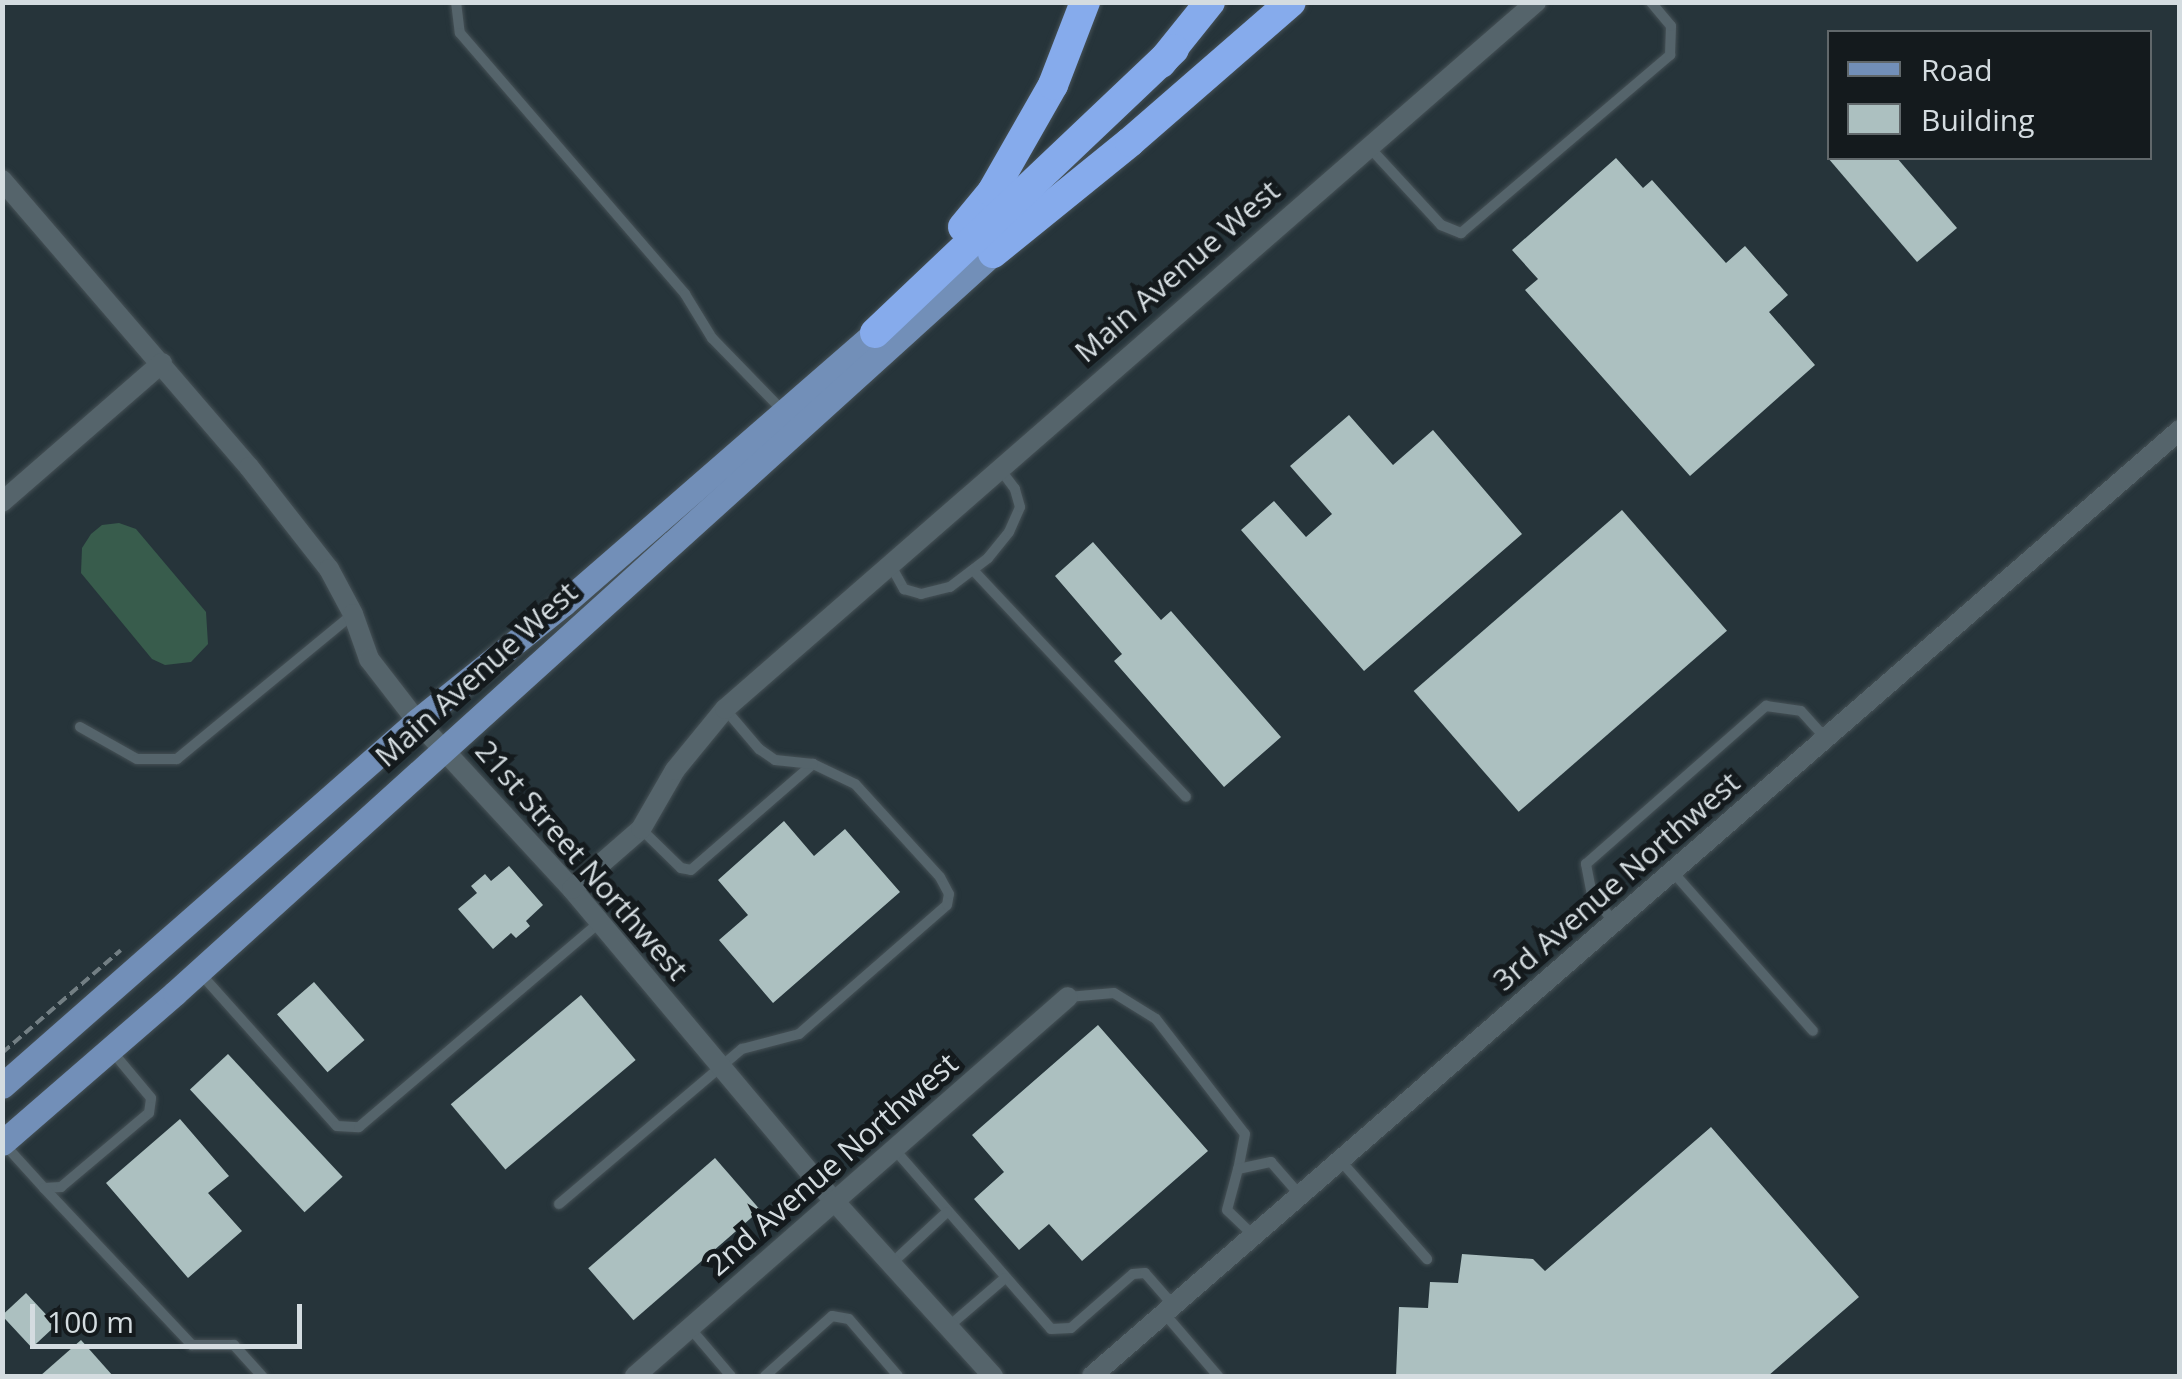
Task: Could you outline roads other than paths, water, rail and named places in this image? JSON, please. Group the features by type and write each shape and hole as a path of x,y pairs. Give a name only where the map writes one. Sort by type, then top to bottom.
{"highway":[{"path":"875,333 992,192 1053,85 1085,2"},
{"path":"994,252 1174,49 1210,2"},
{"path":"994,252 1130,142 1291,2"},
{"path":"875,333 1174,49"}],"main road":[{"name":"Main Avenue West","path":"3,1143 199,971 994,252"},
{"name":"Main Avenue West","path":"2,1086 417,721 563,604 875,333"}],"street":[{"name":"Main Avenue West","path":"572,889 641,828 675,770 725,709 1536,2"},
{"name":"21st Street Northwest","path":"2,180 162,363 329,569 354,614 369,659 417,721 572,889 835,1202 990,1375"},
{"path":"2,502 162,363"},
{"name":"3rd Avenue Northwest","path":"1092,1376 2180,430"},
{"name":"2nd Avenue Northwest","path":"635,1376 1068,997"}],"lane":[{"path":"456,2 460,33 685,294 712,338 786,413"},
{"path":"1370,147 1441,225 1462,233 1670,55 1671,26 1651,2"},
{"path":"890,564 904,590 921,594 950,586 973,570 1009,532 1020,508 1015,488 1000,469"},
{"path":"973,570 1186,797"},
{"path":"80,727 137,759 177,759 354,614"},
{"path":"1614,922 1592,895 1586,864 1766,706 1801,712 1825,738"},
{"path":"559,1204 742,1048 799,1034 946,905 949,894 940,877 855,784 813,764 775,760 759,749 725,709"},
{"path":"641,828 681,868 691,870 813,764"},
{"path":"1672,871 1813,1031"},
{"path":"199,971 337,1126 359,1128 600,922"},
{"path":"1068,997 1114,993 1156,1019 1245,1134 1227,1210 1254,1236"},
{"path":"44,1188 61,1187 149,1112 151,1098 110,1050"},
{"path":"3,1143 192,1346 234,1345 262,1376"},
{"path":"895,1150 1052,1330 1071,1328 1133,1274 1145,1272 1218,1376"},
{"path":"1340,1160 1427,1259"},
{"path":"1238,1170 1271,1162 1300,1195"},
{"path":"891,1264 947,1212"},
{"path":"948,1327 1005,1278"},
{"path":"765,1376 832,1316 849,1320 898,1376"},
{"path":"690,1328 730,1376"}]}
